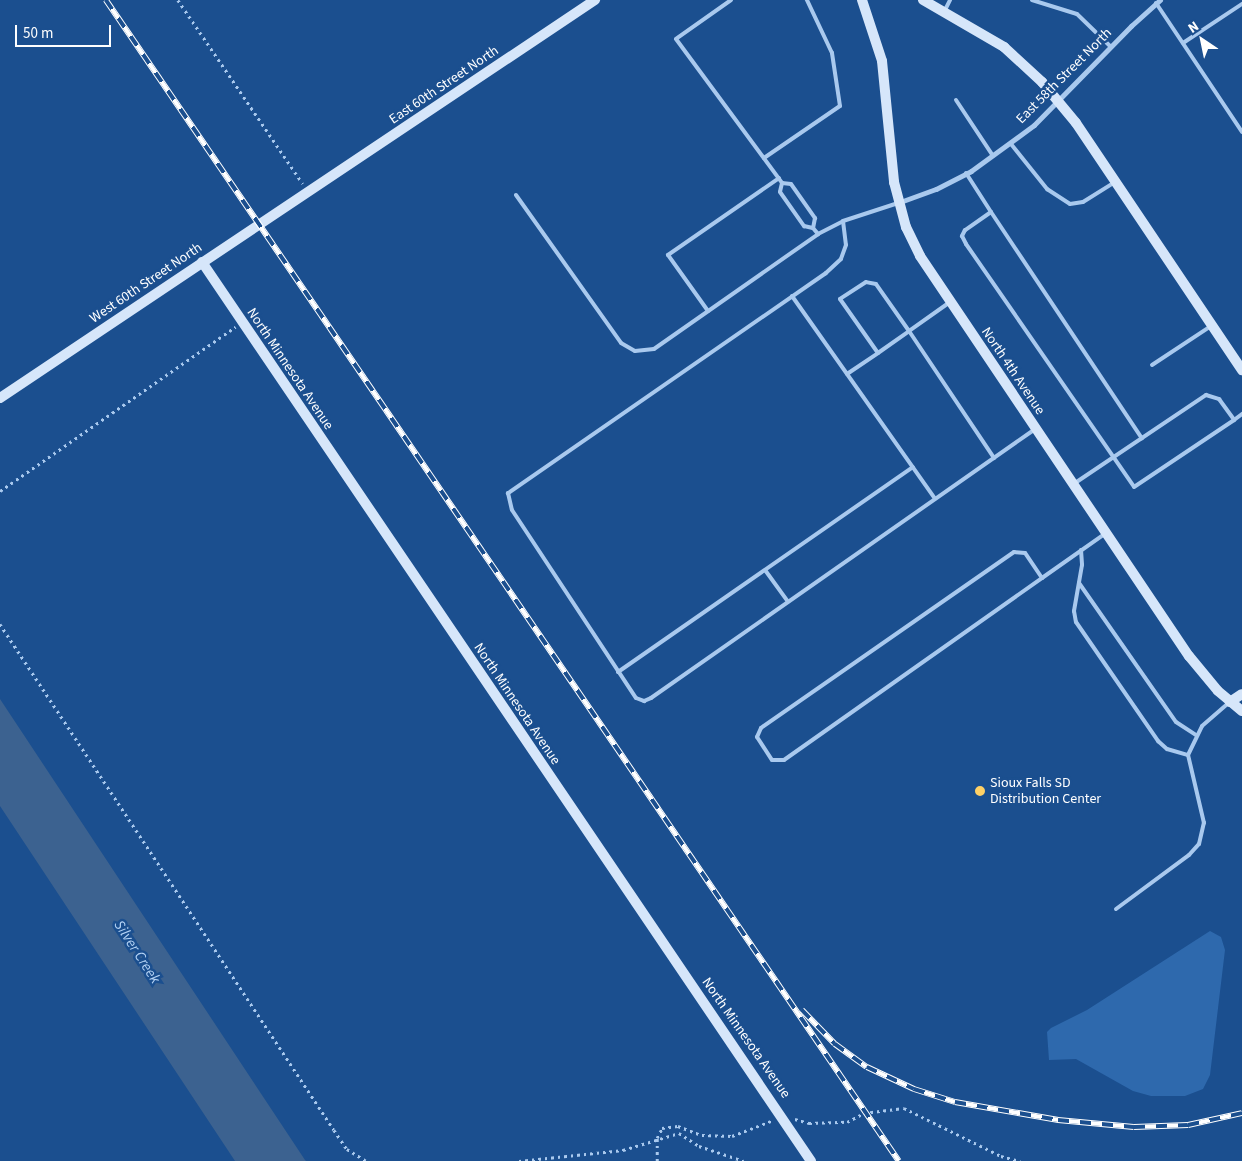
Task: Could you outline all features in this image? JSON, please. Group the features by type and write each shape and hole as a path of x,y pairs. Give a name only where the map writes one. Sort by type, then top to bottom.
{"main road":[{"name":"East 60th Street North","path":"308,191 595,0"},
{"name":"North 4th Avenue","path":"862,0 882,61 889,154 906,227 920,256 1190,656 1230,702 1242,711"},
{"path":"923,0 1004,47 1059,102 1115,181 1242,370"},
{"name":"West 60th Street North","path":"0,398 308,191"},
{"name":"North Minnesota Avenue","path":"202,262 811,1161"},
{"path":"1230,702 1242,694"}],"street":[{"name":"East 58th Street North","path":"900,202 966,173 1010,144 1059,102 1111,47 1158,2"}],"lane":[{"path":"731,0 676,39 779,178 782,183 780,192 804,226 813,228 818,234"},
{"path":"764,158 840,106 832,53 807,0"},
{"path":"944,12 950,0"},
{"path":"1032,0 1077,14 1111,47"},
{"path":"1158,2 1242,132"},
{"path":"1183,43 1242,4"},
{"path":"956,100 993,156"},
{"path":"1010,144 1047,189 1070,204 1083,202 1115,181"},
{"path":"966,173 1142,438"},
{"path":"708,311 668,255 779,178"},
{"path":"782,183 791,184 815,218 813,228"},
{"path":"516,195 621,343 635,351 654,349 818,234 843,221 900,202"},
{"path":"991,212 965,230 962,236 966,244 1131,483 1139,486 1242,414"},
{"path":"843,221 846,245 842,259 792,296 508,493 512,510 636,698 644,701 1036,428"},
{"path":"878,353 840,299 866,282 872,281 909,331 994,458"},
{"path":"792,296 935,499"},
{"path":"847,374 950,302"},
{"path":"1152,365 1212,325"},
{"path":"1073,484 1206,395 1220,399 1234,420"},
{"path":"618,672 913,467"},
{"path":"1042,578 1025,553 1014,552 761,728 756,737 772,760 784,760 1106,533"},
{"path":"1081,550 1079,583 1074,611 1077,624 1160,743 1167,749 1188,755"},
{"path":"765,570 788,602"},
{"path":"1079,583 1176,722 1196,735"},
{"path":"1116,909 1189,855 1199,844 1204,823 1188,755 1196,735 1230,702"}],"path":[{"path":"178,0 308,191"},
{"path":"0,491 243,322"},
{"path":"0,624 347,1150 366,1161"},
{"path":"657,1160 657,1138 662,1128 678,1126 702,1136 732,1136 782,1116 809,1123 847,1122 864,1113 904,1108 1001,1156 1020,1161"},
{"path":"519,1161 623,1150 657,1138 679,1133 700,1146 744,1161"}],"shaded area":[{"path":"1210,931 1221,937 1225,950 1210,1075 1203,1089 1185,1096 1151,1096 1133,1091 1076,1059 1049,1060 1047,1032 1051,1028 1087,1010"}],"water":[{"name":"Silver Creek","path":"0,699 306,1161 235,1161 0,806"}],"railway":[{"path":"106,0 899,1161"},
{"path":"802,1010 835,1044 867,1067 914,1089 955,1102 1058,1120 1134,1127 1188,1125 1242,1113"}],"place":[{"name":"Sioux Falls SD Distribution Center","path":"980,791"}]}
